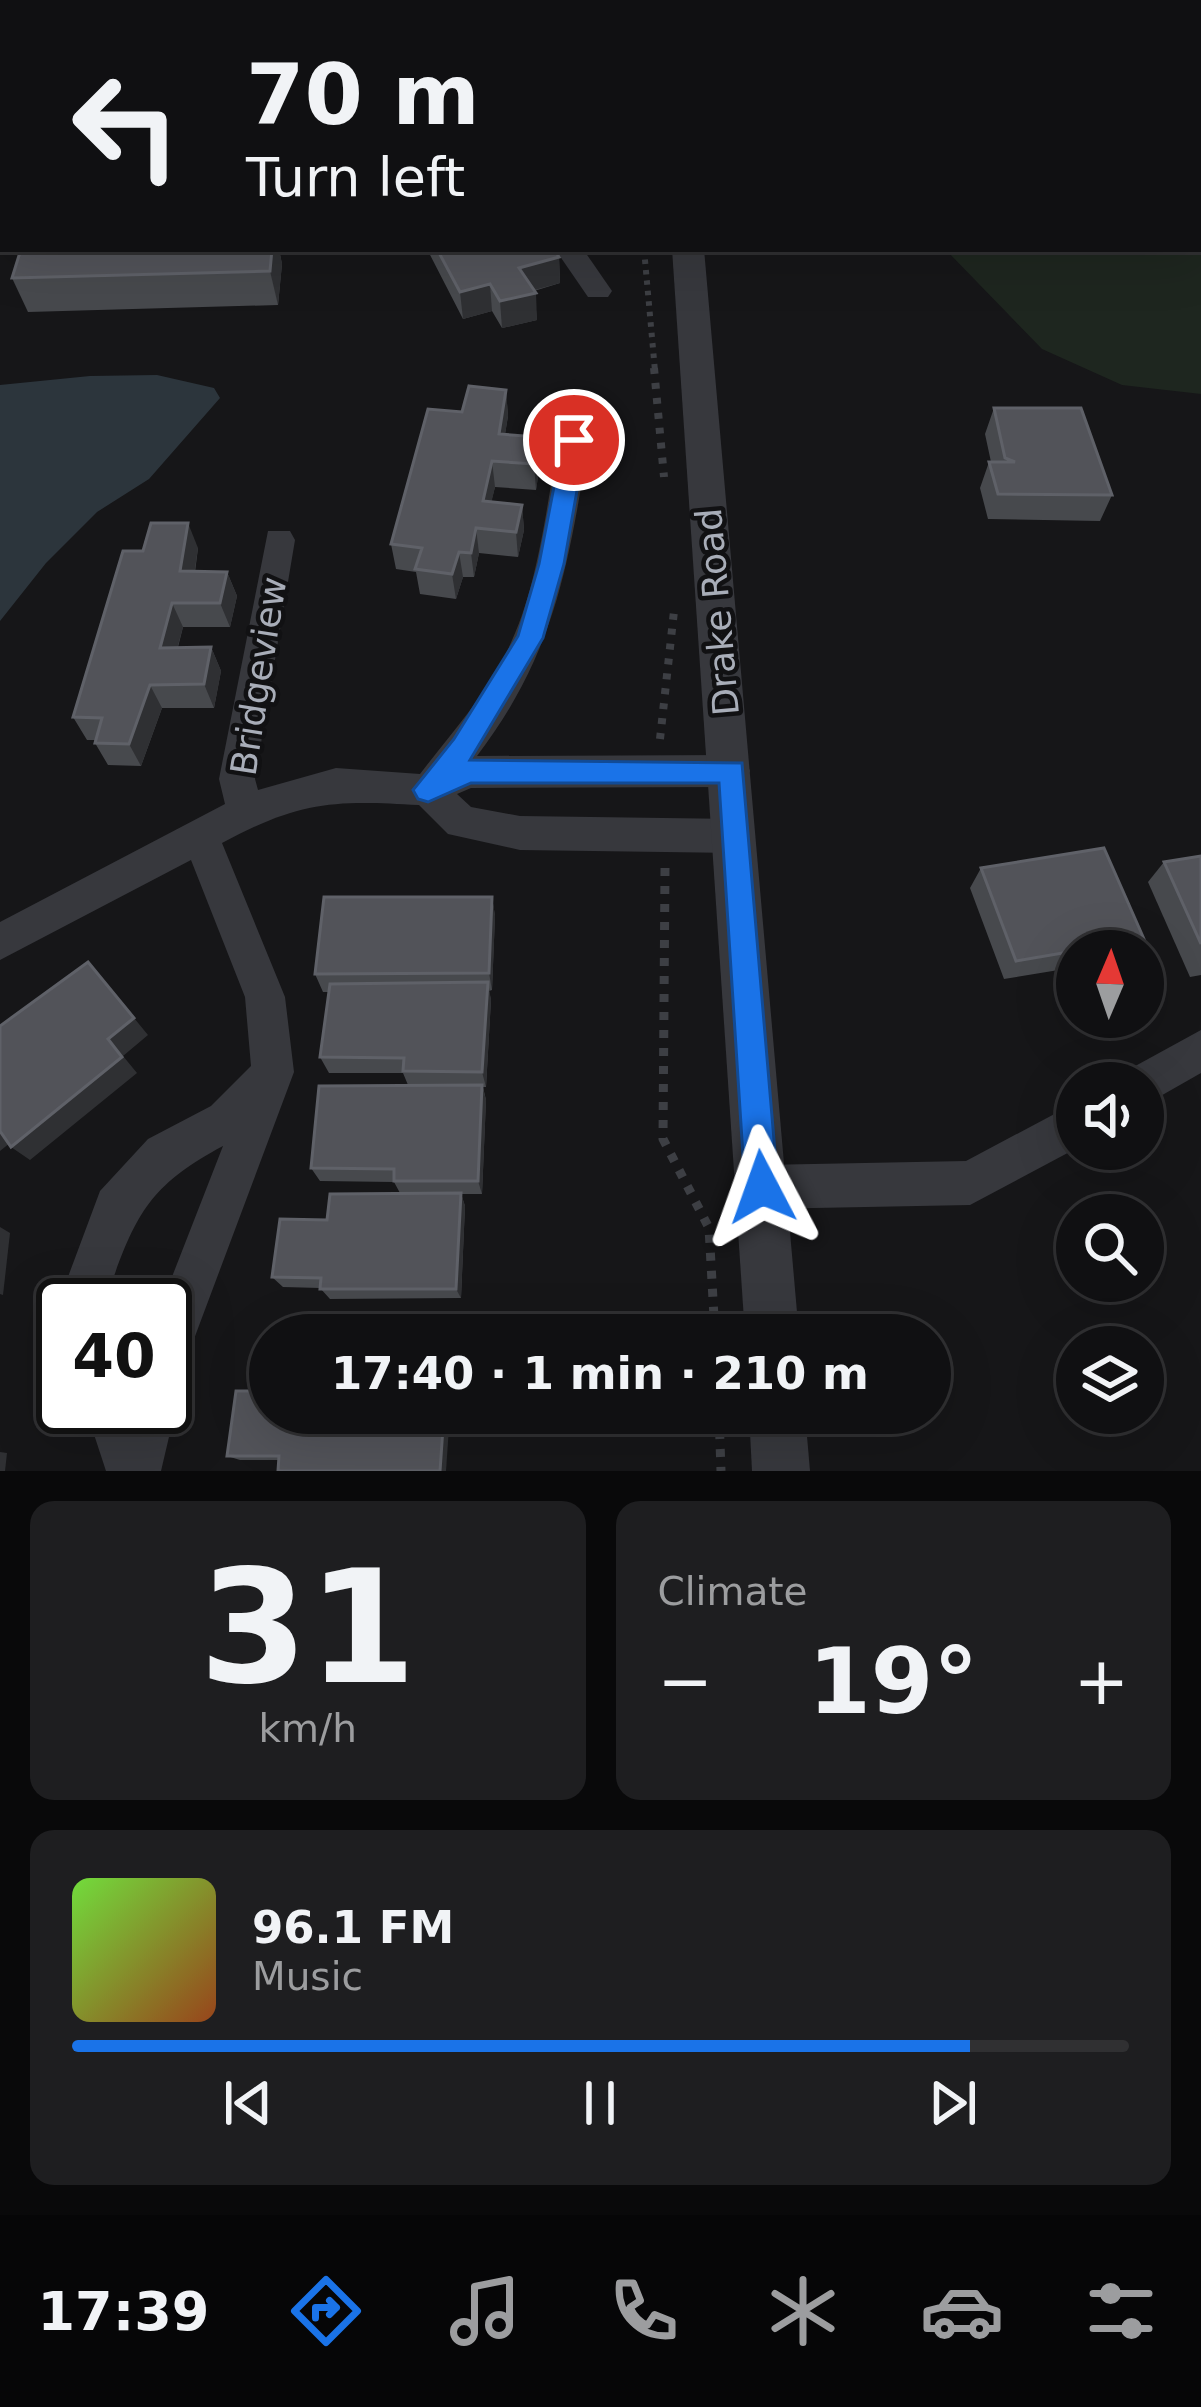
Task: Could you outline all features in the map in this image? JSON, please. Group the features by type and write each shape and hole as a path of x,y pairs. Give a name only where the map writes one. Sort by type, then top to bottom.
{"street":[{"path":"571,252 598,291"},
{"name":"Drake Road","path":"688,252 771,1314"},
{"path":"428,790 464,748 530,638 551,564 574,440"},
{"name":"Bridgeview","path":"245,812 237,779 279,540"},
{"path":"0,942 202,839 245,812 292,794 336,784 428,790 468,772 732,771"},
{"path":"428,790 461,822 520,833 736,836"},
{"path":"192,1284 273,1072 265,997 202,839"},
{"path":"1164,1072 1201,1050"},
{"path":"90,1278 116,1207 163,1154 226,1121 273,1072"},
{"path":"762,1187 970,1183 1056,1136"},
{"path":"119,1434 133,1471"},
{"path":"133,1471 144,1434"},
{"path":"779,1434 782,1471"}],"lane":[{"path":"53,0 275,0"}],"path":[{"path":"720,1434 722,1471"}],"shaded area":[{"path":"948,252 1201,252 1201,394 1122,385 1042,349"},
{"path":"157,375 214,388 220,398 149,479 97,512 46,563 0,621 0,385"}],"building":[{"path":"20,252 272,252 270,271 12,278"},
{"path":"439,252 556,252 559,257 519,268 536,293 500,301 490,284 460,292"},
{"path":"469,386 506,390 499,434 539,437 534,464 492,461 483,501 522,505 516,532 476,528 471,553 459,552 452,574 415,569 422,548 391,544 428,409 462,412"},
{"path":"994,408 1081,408 1112,495 998,494 989,462 1015,462 1005,458"},
{"path":"151,523 188,523 180,571 227,572 220,603 172,603 160,648 211,647 204,684 150,685 129,744 95,743 102,718 73,717 123,551 143,551"},
{"path":"1104,848 1140,930 1056,930 1056,954 1016,961 981,868"},
{"path":"1201,856 1201,944 1164,862"},
{"path":"324,897 492,897 489,973 315,974"},
{"path":"88,962 134,1018 108,1039 122,1057 11,1147 0,1131 0,1026"},
{"path":"488,982 482,1072 403,1071 404,1058 320,1057 330,984"},
{"path":"482,1085 478,1181 394,1181 394,1169 311,1168 319,1086"},
{"path":"461,1193 456,1289 320,1289 321,1278 272,1277 280,1219 327,1220 330,1194"},
{"path":"236,1391 249,1391 249,1434 443,1434 440,1471 278,1471 279,1456 227,1456"}],"route":[{"path":"574,440 551,564 530,638 464,748 428,790 468,772 732,771 762,1187"}]}
